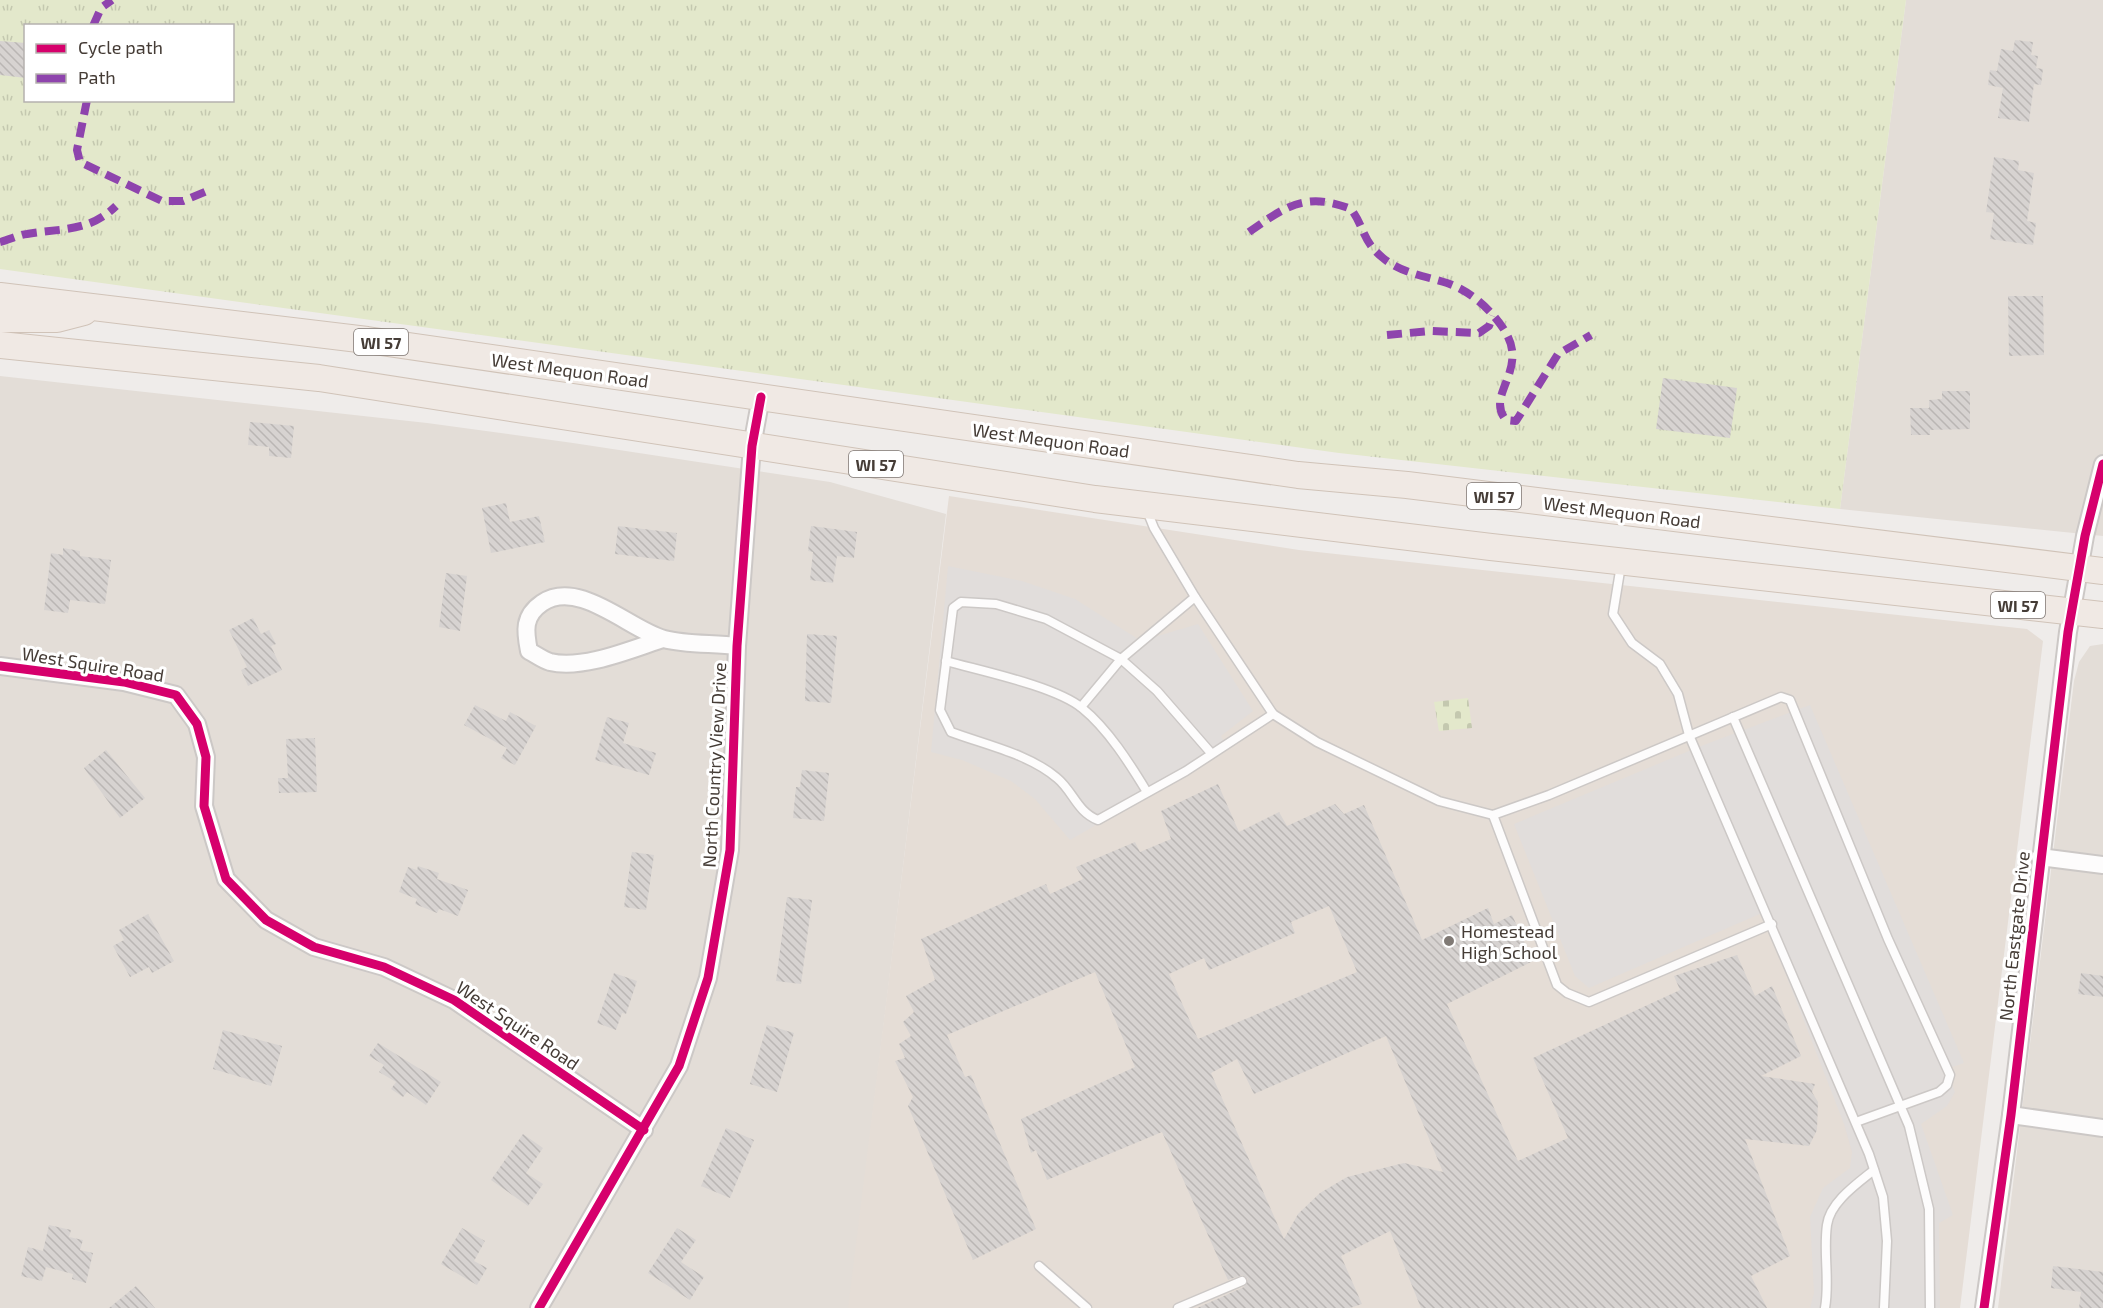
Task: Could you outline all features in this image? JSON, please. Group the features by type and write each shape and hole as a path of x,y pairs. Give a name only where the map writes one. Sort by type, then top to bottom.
{"main road":[{"name":"West Mequon Road","path":"0,296 367,340 1298,476 1407,485 2091,570"},
{"path":"0,319 57,319 105,307"},
{"name":"WI 57","path":"0,345 319,378 1145,505 2103,615"}],"street":[{"name":"North Country View Drive","path":"539,1308 679,1066 708,978 730,850 737,645 752,446 761,397"},
{"name":"North Eastgate Drive","path":"1984,1308 2011,1115 2040,857 2072,612 2091,570 2097,482 2103,464"},
{"path":"663,639 609,609 578,599 551,597 533,610 524,627 529,651 550,662 579,662 614,655 663,639 737,645"},
{"name":"West Squire Road","path":"0,666 124,682 176,695 197,724 206,757 204,806 226,879 266,920 314,947 384,967 454,1000 644,1130"},
{"path":"2040,857 2103,865"},
{"path":"2011,1115 2103,1128"}],"lane":[{"path":"1145,505 1154,528 1195,597 1273,714 1317,742 1439,801 1493,815 1549,795 1781,697 1790,700 1888,939 1950,1075 1947,1085 1939,1092 1856,1122"},
{"path":"1622,561 1613,614 1632,643 1660,664 1678,694 1689,735 1772,924 1874,1170 1883,1197 1887,1241 1884,1308"},
{"path":"1081,707 1121,659 1195,597"},
{"path":"1211,753 1157,691 1121,659 1046,620 996,604 961,602 953,608 940,710 951,732 1032,762 1058,778 1087,816 1098,820 1186,771 1273,714"},
{"path":"946,661 1041,688 1081,707 1125,756 1147,792"},
{"path":"1732,717 1909,1126 1929,1209 1930,1308"},
{"path":"1493,815 1557,985 1578,998 1589,1002 1605,996 1772,924"},
{"path":"1825,1308 1829,1288 1827,1223 1851,1188 1874,1170"},
{"path":"1039,1266 1087,1308"},
{"path":"1178,1308 1242,1281"}],"shaded area":[{"path":"1906,0 2103,0 2103,536 1840,509"},
{"path":"0,376 427,423 573,443 830,482 946,514 849,1308 0,1308"},
{"name":"Homestead High School","path":"949,496 1299,550 2027,629 2043,641 1960,1308 848,1308"},
{"path":"948,566 1022,581 1075,599 1141,641 1198,624 1253,711 1221,736 1228,749 1070,840 1035,799 1011,781 962,760 931,752"},
{"path":"2103,644 2103,1308 1998,1308 2074,681 2079,662 2090,646"},
{"path":"1810,705 1964,1063 1946,1069 1955,1092 1947,1106 1921,1124 1953,1215 1939,1223 1940,1308 1810,1308 1814,1293 1810,1217 1823,1188 1850,1168 1852,1152 1844,1124 1762,913 1589,988 1575,976 1514,824 1696,748"}],"green space":[{"path":"0,0 1906,0 1840,509 1339,453 0,269"},
{"path":"1468,698 1472,728 1439,731 1434,702"}],"building":[{"path":"2015,40 2033,42 2031,55 2038,56 2036,68 2043,69 2041,85 2034,84 2029,122 1998,118 2003,88 1988,85 1990,70 1997,71 2001,49 2013,51"},
{"path":"0,41 24,43 24,78 0,75"},
{"path":"1994,157 2019,161 2018,170 2034,173 2027,221 2036,223 2033,245 1990,239 1994,213 1986,212"},
{"path":"2008,296 2043,296 2044,355 2009,356"},
{"path":"1663,378 1737,388 1730,438 1656,429"},
{"path":"1942,391 1970,391 1970,429 1930,430 1930,435 1911,435 1910,408 1929,408 1929,400 1942,399"},
{"path":"250,422 294,426 291,458 269,456 269,447 248,445"},
{"path":"506,503 510,522 539,516 545,542 491,553 482,508"},
{"path":"618,526 677,533 674,561 615,554"},
{"path":"811,526 857,532 854,558 837,556 833,583 810,580 813,552 808,551"},
{"path":"63,548 80,551 80,556 111,560 105,604 70,600 68,613 44,610 51,553 63,555"},
{"path":"446,573 467,576 460,631 439,627"},
{"path":"253,618 261,634 269,630 276,644 271,646 282,670 248,686 241,670 247,667 229,630"},
{"path":"807,634 837,636 831,703 805,701"},
{"path":"475,705 506,721 510,712 536,726 515,765 501,758 507,748 464,725"},
{"path":"607,717 629,723 623,743 656,753 649,775 595,760"},
{"path":"315,738 317,792 279,793 278,778 288,778 286,739"},
{"path":"106,750 145,798 120,818 84,768"},
{"path":"802,770 829,773 824,821 793,818 796,787 800,787"},
{"path":"1218,784 1239,832 1279,812 1287,826 1335,804 1344,814 1364,805 1422,940 1488,908 1494,924 1512,915 1533,961 1447,1004 1518,1161 1568,1138 1533,1058 1680,990 1674,976 1737,955 1755,996 1772,986 1801,1056 1761,1076 1815,1084 1812,1092 1818,1102 1817,1130 1809,1146 1745,1139 1790,1256 1751,1276 1767,1308 1421,1308 1390,1231 1341,1256 1362,1304 1350,1308 1197,1308 1244,1287 1248,1279 1242,1275 1228,1280 1162,1132 1047,1180 1036,1150 1031,1153 1021,1119 1135,1067 1095,972 947,1035 965,1077 971,1075 1036,1229 973,1260 908,1106 913,1097 895,1061 905,1058 899,1044 911,1036 903,1022 914,1012 906,996 935,980 921,939 1046,884 1050,894 1083,879 1076,867 1135,842 1140,852 1171,839 1161,811","holes":["1329,906 1357,972 1198,1039 1169,974 1204,958 1209,970 1295,933 1291,922","1386,1036 1443,1172 1404,1163 1347,1177 1320,1193 1298,1214 1284,1239 1211,1073 1237,1059 1254,1094"]},
{"path":"632,852 654,855 646,910 624,907"},
{"path":"418,866 439,873 437,879 468,890 458,916 439,909 437,913 415,904 417,899 399,892 408,867 417,870"},
{"path":"787,897 812,900 801,984 776,981"},
{"path":"148,914 174,961 152,973 149,967 130,977 113,946 124,940 119,930"},
{"path":"614,973 637,981 626,1014 622,1013 616,1030 597,1023"},
{"path":"2081,973 2103,976 2103,997 2078,994"},
{"path":"767,1025 794,1033 777,1092 750,1084"},
{"path":"223,1030 282,1046 271,1086 213,1069"},
{"path":"378,1043 441,1082 426,1105 407,1092 403,1097 391,1089 396,1082 379,1072 384,1065 369,1056"},
{"path":"726,1128 754,1140 730,1198 701,1186"},
{"path":"523,1134 543,1148 526,1173 543,1184 528,1206 491,1180"},
{"path":"49,1225 71,1230 69,1237 83,1240 80,1250 93,1253 86,1283 72,1279 73,1274 46,1267 42,1281 21,1276 28,1247 43,1251"},
{"path":"462,1228 485,1241 474,1261 487,1268 477,1285 441,1264"},
{"path":"677,1228 696,1240 681,1262 704,1277 690,1300 648,1273"},
{"path":"2053,1266 2103,1272 2103,1308 2079,1308 2081,1292 2051,1288"},
{"path":"136,1286 155,1308 109,1308"}],"marked path":[{"path":"94,24 101,8 112,0"},
{"path":"87,102 77,150 80,162 162,201 183,201 212,189"},
{"path":"1249,232 1274,215 1296,204 1321,201 1335,204 1351,209 1371,246 1390,263 1405,271 1447,283 1465,291 1495,317 1506,333 1511,347 1510,371 1500,401 1501,411 1506,420 1516,421 1558,354 1591,335"},
{"path":"0,242 24,235 85,225 116,206"},
{"path":"1387,335 1430,331 1479,333 1489,326 1493,316"}],"cycle path":[{"path":"539,1308 679,1066 708,978 730,850 737,646 752,446 761,397"},
{"path":"1984,1308 2011,1115 2068,632 2085,536 2103,464"},
{"path":"0,666 124,682 176,695 197,724 206,757 204,806 226,879 266,920 314,947 384,967 454,1000 644,1130"}],"place":[{"name":"Homestead High School","path":"1449,941"}]}
